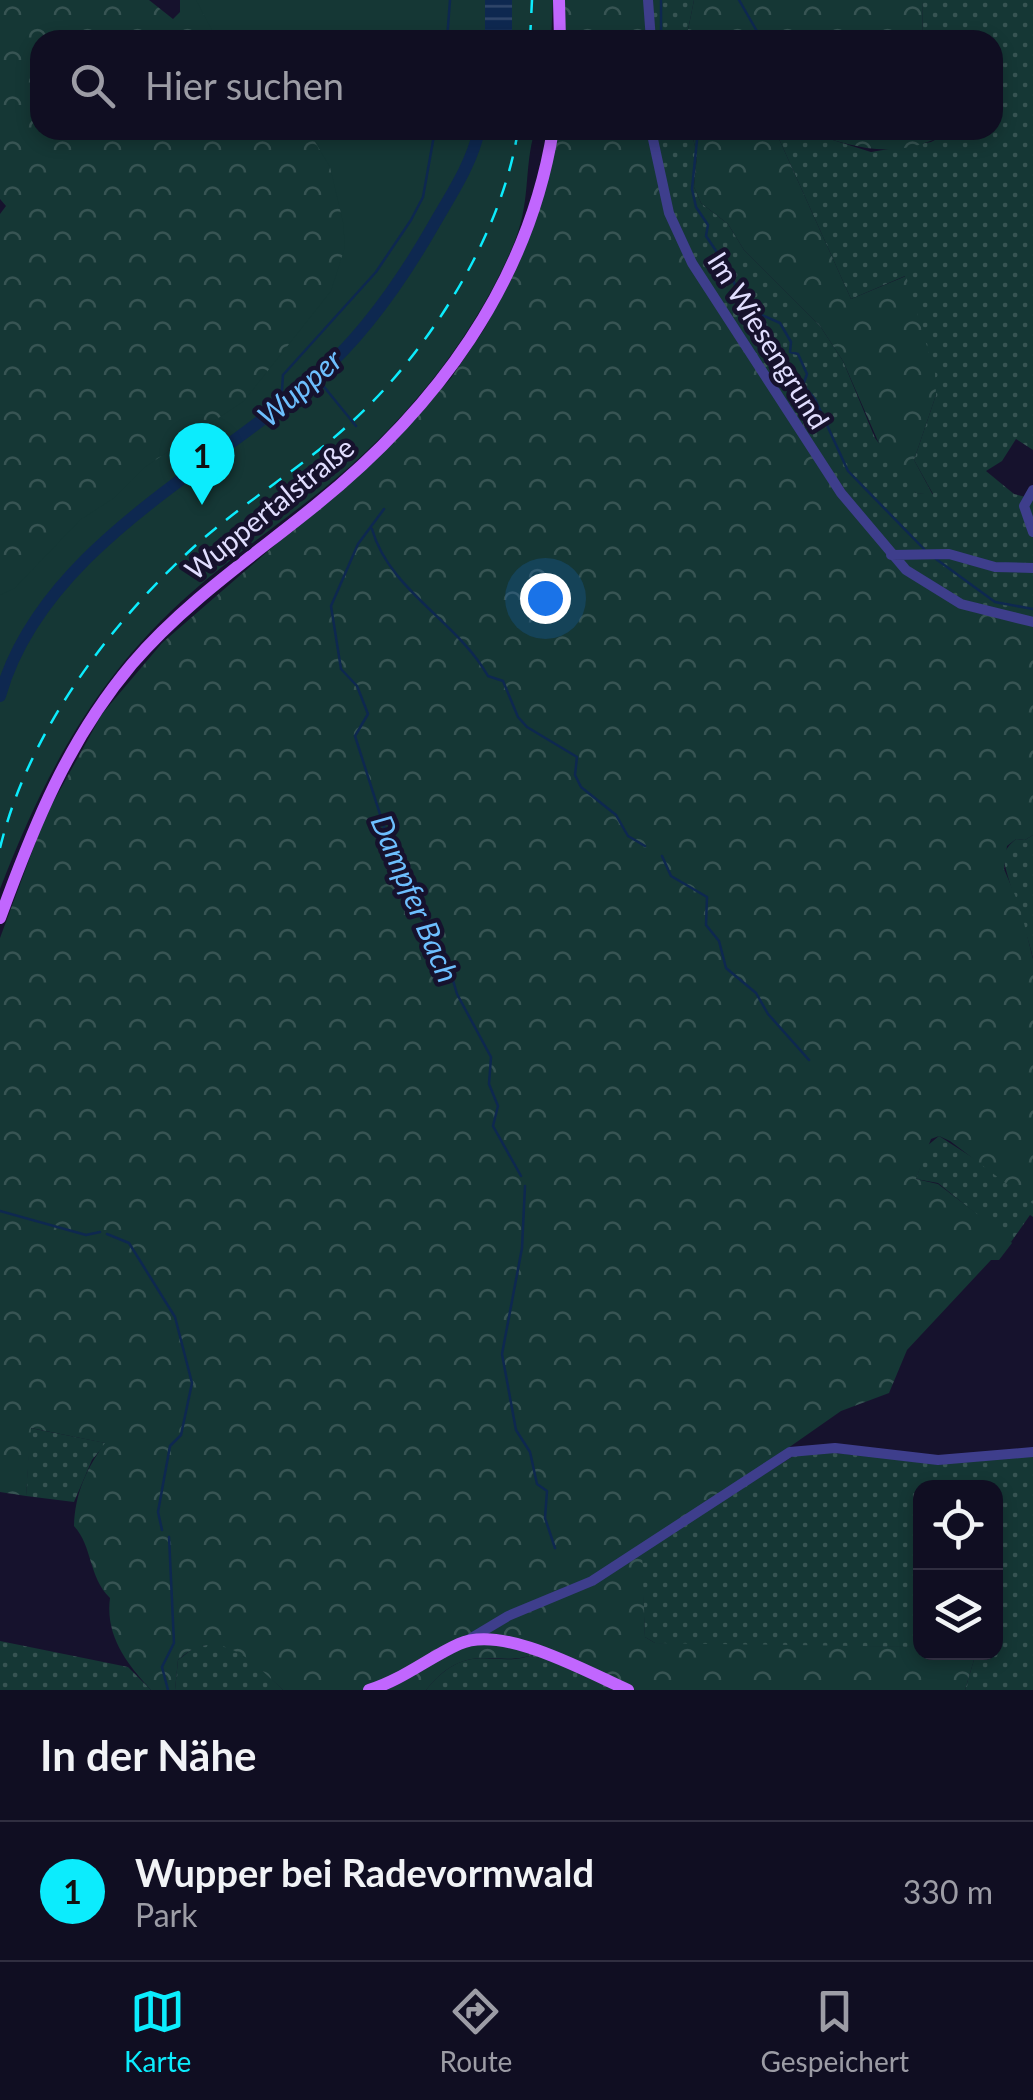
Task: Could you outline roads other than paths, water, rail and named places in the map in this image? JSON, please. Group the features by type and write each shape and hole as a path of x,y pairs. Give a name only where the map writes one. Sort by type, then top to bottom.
{"main road":[{"path":"559,0 560,30"},
{"name":"Wuppertalstraße","path":"0,918 60,770 132,664 187,608 370,458 446,375 480,326 515,260 536,203 552,140"},
{"path":"370,1690 468,1641 491,1640 540,1652 628,1690"}],"street":[{"path":"648,0 650,30"},
{"name":"Im Wiesengrund","path":"653,140 670,213 704,285 818,462 890,555 961,604 1033,622"},
{"path":"1033,490 1024,506 1033,532"},
{"path":"890,555 949,554 984,565 1033,568"},
{"path":"468,1641 508,1616 592,1582 790,1452 835,1448 938,1460 1033,1452"}],"water":[{"path":"485,0 512,0 512,30 485,30"}],"waterway":[{"path":"448,30 450,0"},
{"path":"739,0 756,30"},
{"path":"661,1 661,30"},
{"path":"281,405 283,375 376,272 411,220 423,197 433,140"},
{"name":"Wupper","path":"0,696 21,644 51,598 90,556 133,517 317,376 366,325 408,266 453,191 476,140"},
{"path":"697,140 692,189 696,207 708,225 706,236 729,270 744,307 780,323 791,342 790,352 798,354 807,374 803,385 815,399 848,471 924,549"},
{"name":"Dampfer Bach","path":"316,377 356,426"},
{"name":"Dampfer Bach","path":"384,509 358,544 331,606 341,669 357,686 368,714 355,736 395,861 413,881 418,911 445,953 457,994 491,1057 489,1084 498,1106 493,1126 521,1176"},
{"path":"372,529 381,551 408,588 459,638 488,676 503,681 518,717 527,727 577,757 575,775 581,787 616,815 628,836 645,846"},
{"path":"936,559 995,602 1033,609"},
{"path":"662,856 671,876 707,897 706,925 719,941 726,968 756,993 768,1014 809,1060"},
{"name":"Dampfer Bach","path":"525,1186 522,1248 502,1354 516,1430 530,1452 537,1484 547,1491 545,1518 555,1548"},
{"path":"0,1211 86,1235 100,1232"},
{"path":"107,1234 129,1243 175,1317 192,1383 181,1435 170,1446 158,1512 162,1530"},
{"path":"168,1690 162,1667 174,1643 169,1537"}],"railway":[{"path":"530,30 532,0"},
{"path":"0,848 30,763 51,722 103,645 196,545 345,428 404,366 431,330 478,252 496,211 516,140"}],"place":[{"name":"Wupper bei Radevormwald","path":"202,505"}]}
